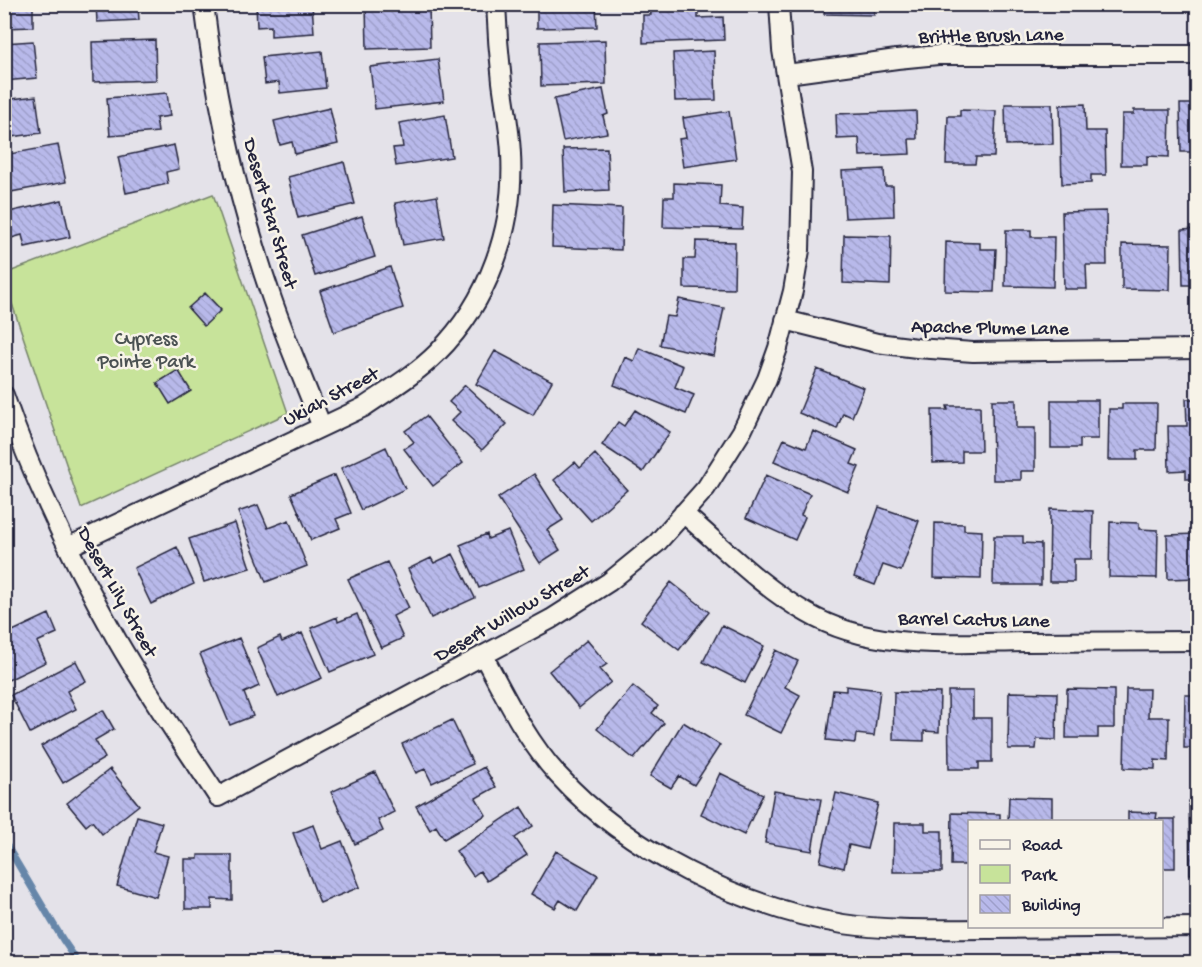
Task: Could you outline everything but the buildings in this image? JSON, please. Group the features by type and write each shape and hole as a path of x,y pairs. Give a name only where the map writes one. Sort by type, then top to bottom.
{"street":[{"name":"Desert Star Street","path":"204,4 208,40 240,195 272,298 322,427"},
{"name":"Ukiah Street","path":"68,547 364,407 437,353 467,317 490,278 503,238 511,190 511,155 496,4"},
{"name":"Desert Willow Street","path":"218,797 551,619 609,582 657,543 706,488 742,431 767,379 793,291 800,250 802,172 782,50 778,4"},
{"name":"Brittle Brush Lane","path":"787,74 938,55 1197,55"},
{"name":"Apache Plume Lane","path":"785,320 877,343 973,352 1197,349"},
{"name":"Desert Lily Street","path":"4,395 35,477 68,547 118,640 218,797"},
{"name":"Barrel Cactus Lane","path":"684,513 778,595 808,614 846,631 890,639 936,643 1197,641"},
{"path":"483,656 523,729 556,774 594,811 658,855 705,880 778,908 843,924 900,929 1048,928"},
{"path":"1163,927 1197,927"}],"green space":[{"name":"Cypress Pointe Park","path":"213,194 288,413 81,508 5,283 4,274"}],"waterway":[{"path":"4,841 78,962"}]}
